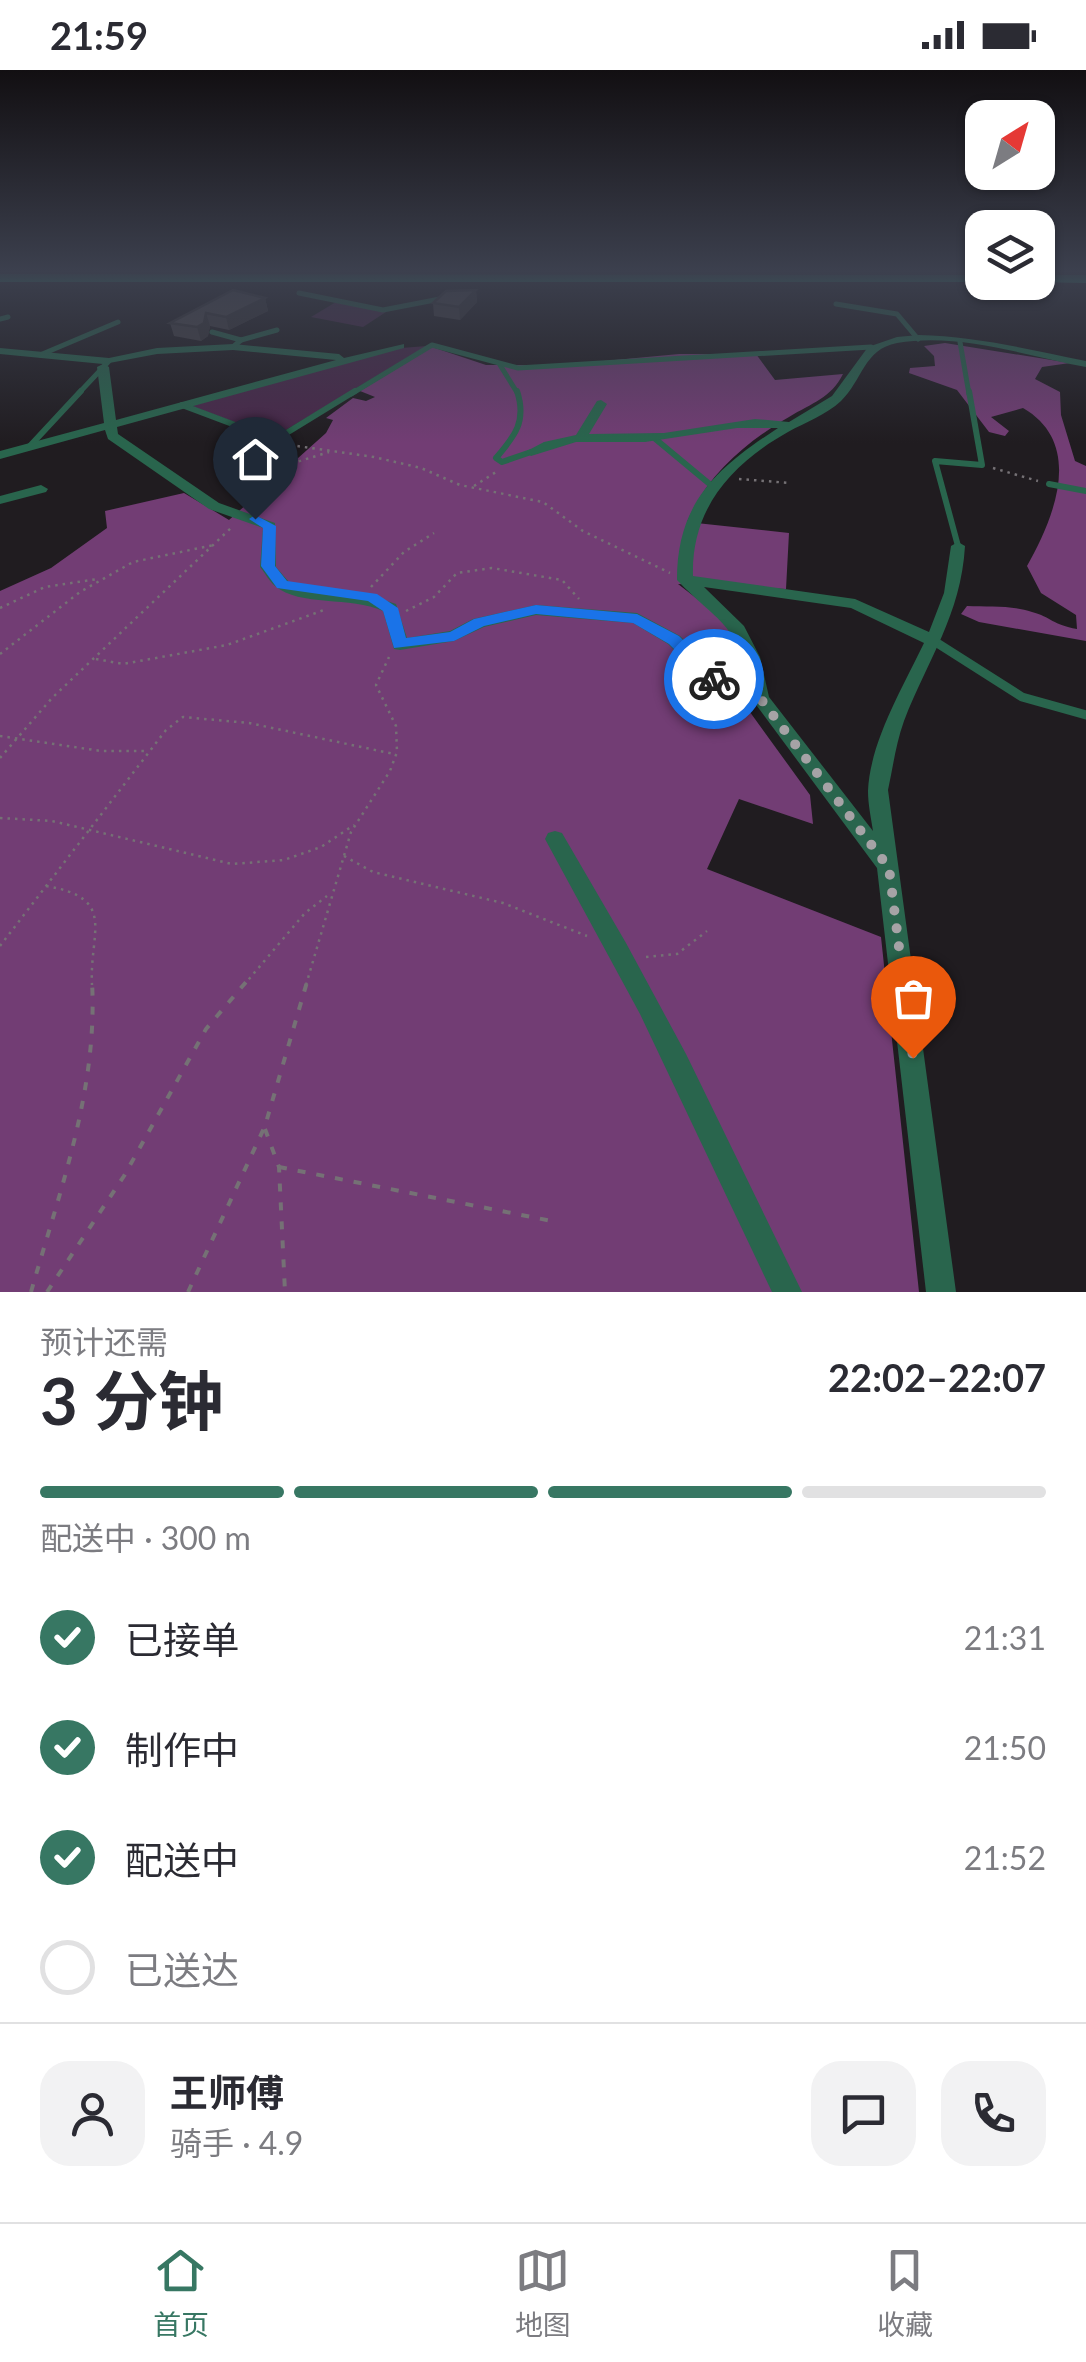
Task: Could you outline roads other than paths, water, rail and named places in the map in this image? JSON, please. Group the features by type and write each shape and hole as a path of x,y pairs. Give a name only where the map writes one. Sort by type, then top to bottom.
{"street":[{"path":"685,580 686,540 718,482 845,391 860,357 870,347 899,340 960,342 1086,364"},
{"path":"0,351 106,364 157,351 237,344 354,359"},
{"path":"0,456 400,346"},
{"path":"106,364 112,436 214,506 270,526 268,566 282,584 372,597 390,608 400,644 454,636 480,623 536,610 637,618 674,640 715,680 760,698"},
{"path":"581,436 601,404"},
{"path":"531,452 570,436 653,437 728,422 772,421 792,426"},
{"path":"0,500 41,489"},
{"path":"941,1292 878,790 894,724 934,642 958,578 958,546"},
{"path":"685,580 856,604 934,642"},
{"path":"685,580 734,618 754,658 760,698 889,868"},
{"path":"555,839 618,949 703,1113 788,1292"}],"lane":[{"path":"40,355 101,329"},
{"path":"909,329 918,340"},
{"path":"212,332 237,344 277,330"},
{"path":"958,546 934,461 982,465 960,342"},
{"path":"182,405 275,440 432,345 500,365 566,368 617,360 758,357 870,347"},
{"path":"29,448 106,364"},
{"path":"500,365 516,382 521,398 514,440 496,458 502,462 531,452"},
{"path":"653,437 718,482"},
{"path":"1050,484 1086,490"},
{"path":"934,642 1022,696 1086,715"}]}
